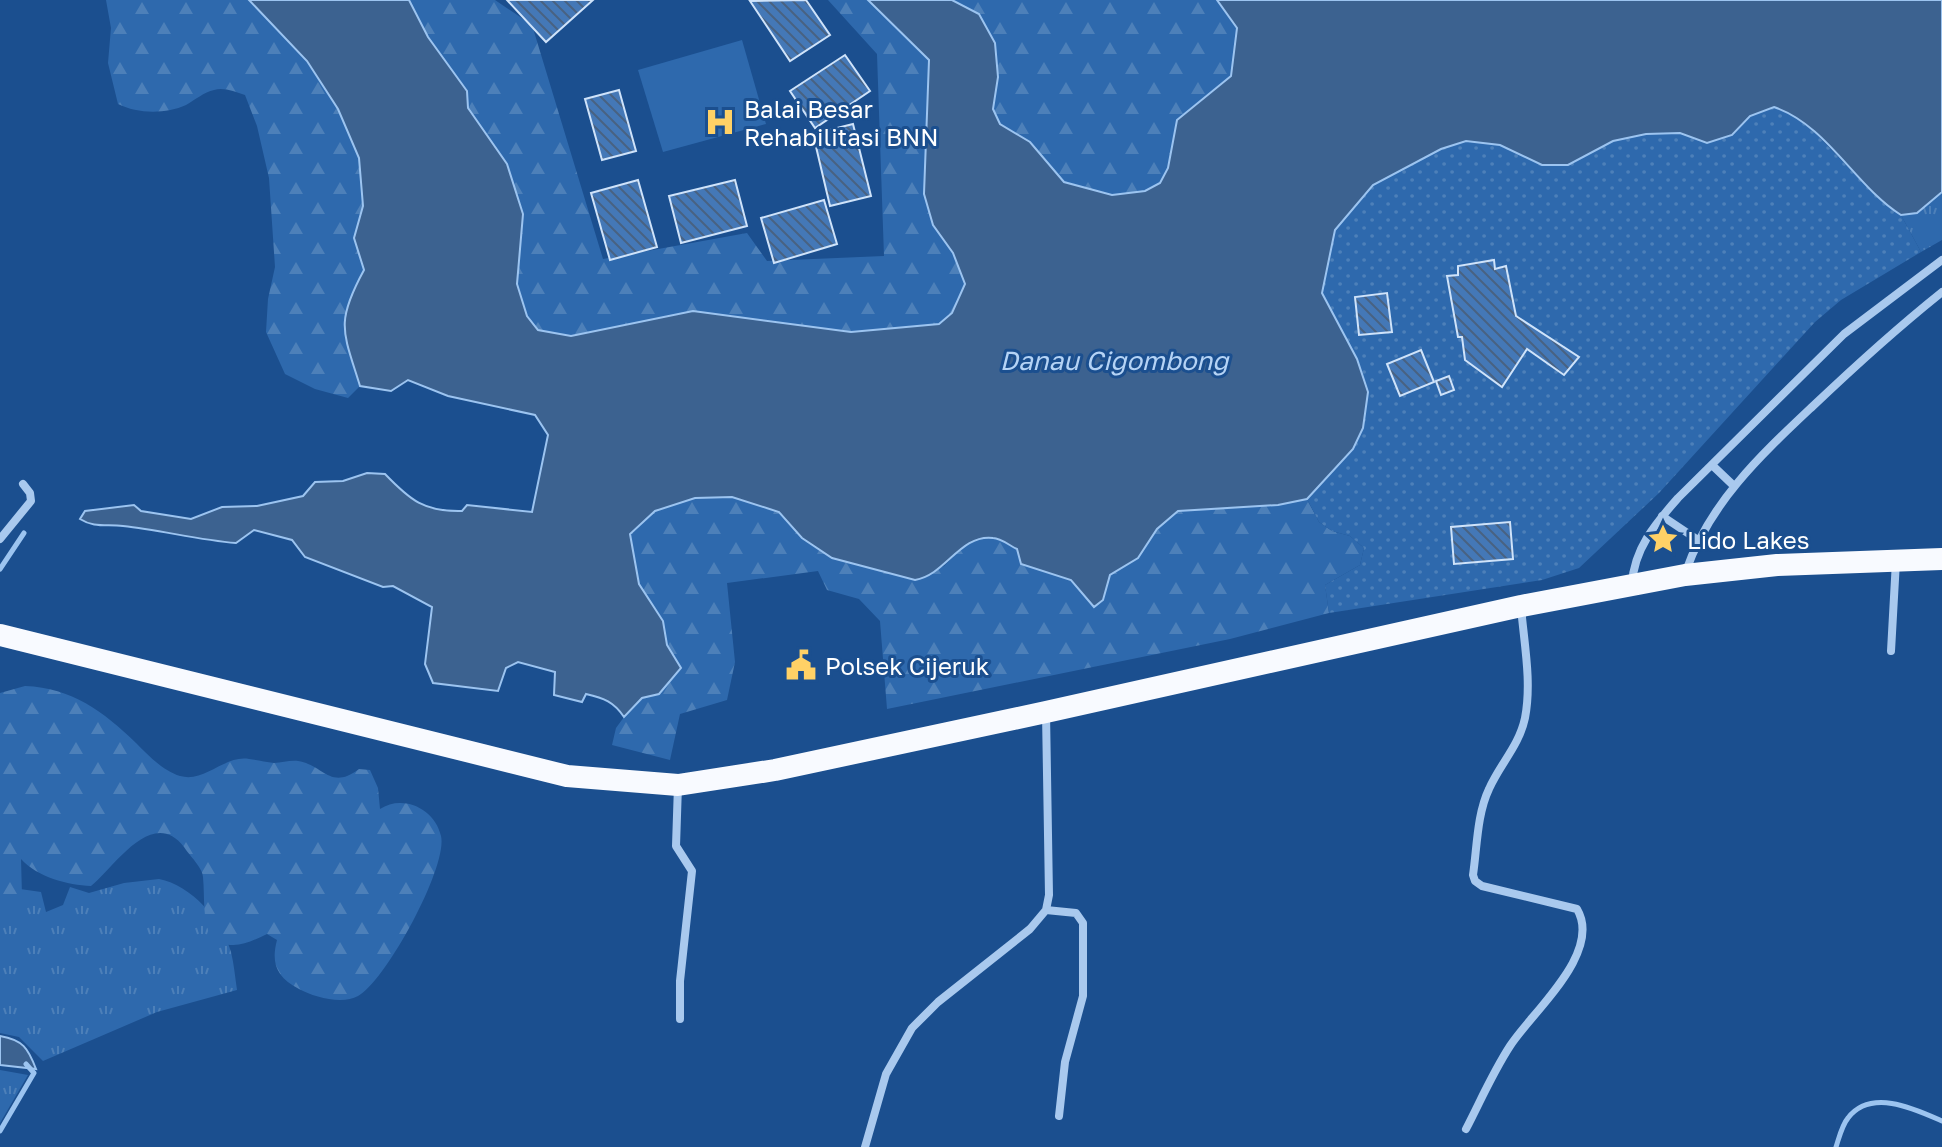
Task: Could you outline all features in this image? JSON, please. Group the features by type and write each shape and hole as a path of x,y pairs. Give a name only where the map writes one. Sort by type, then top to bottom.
{"highway":[{"path":"0,635 567,776 678,785 775,770 1521,606 1685,575 1777,565 1942,559"}],"street":[{"path":"1632,585 1633,568 1640,549 1662,516 1844,334 1942,260"},
{"path":"1685,575 1698,540 1755,460 1884,338 1942,292"},
{"path":"1712,465 1734,486"},
{"path":"0,539 31,501 30,493 23,484"},
{"path":"1662,516 1698,540"},
{"path":"1891,651 1896,560"},
{"path":"1466,1129 1506,1052 1566,975 1584,931 1584,920 1577,909 1482,886 1473,875 1485,800 1520,736 1525,717 1528,690 1521,606"},
{"path":"865,1147 886,1074 912,1028 938,1002 1030,929 1046,910 1049,895 1046,712"},
{"path":"678,785 676,846 692,871 680,981 680,1019"},
{"path":"1046,910 1076,913 1083,923 1083,996 1065,1062 1059,1116"}],"green space":[{"path":"106,0 249,0 307,61 338,109 359,158 363,206 354,238 364,270 349,302 345,327 360,386 348,398 315,389 285,374 266,332 268,299 275,267 269,178 257,126 245,95 218,89 186,105 161,111 134,110 118,104 108,63 111,28"},
{"path":"409,0 495,0 532,25 603,259 747,233 767,261 884,256 877,54 828,0 868,0 929,59 924,194 933,225 953,253 965,284 952,313 939,324 851,332 693,311 571,336 538,330 527,316 517,284 523,214 507,164 468,108 467,91 428,37"},
{"path":"952,0 1217,0 1237,28 1231,76 1177,120 1168,168 1160,183 1145,191 1112,195 1064,182 1030,142 1000,124 993,109 998,77"},
{"path":"742,40 766,124 663,152 638,70"},
{"path":"1774,107 1790,112 1816,134 1880,200 1901,215 1921,252 1841,300 1815,322 1659,493 1579,568 1542,580 1329,613 1325,585 1360,565 1364,548 1350,536 1332,531 1319,522 1307,499 1363,428 1368,392 1357,359 1322,293 1335,230 1373,185 1441,149 1466,141 1500,145 1542,165 1568,165 1613,141 1646,134 1680,133 1707,143 1732,135 1750,116"},
{"path":"1942,192 1942,240 1921,252 1901,215 1917,213"},
{"path":"732,497 779,512 802,538 832,558 915,580 944,566 969,541 994,537 1017,549 1021,564 1071,580 1103,600 1110,575 1138,558 1157,529 1178,511 1278,505 1307,499 1319,522 1332,531 1350,536 1364,548 1360,565 1325,585 1329,613 1230,639 887,709 880,621 859,599 827,590 818,571 727,583 735,662 727,700 680,714 670,760 612,745 616,728 624,717 642,698 659,694 681,668 667,645 663,620 639,584 630,534 655,511 695,498"},
{"path":"25,686 58,691 86,703 124,731 162,767 180,776 198,776 240,759 274,763 298,761 341,778 359,769 370,770 378,788 380,809 398,803 425,811 438,826 441,836 441,851 435,872 398,947 370,986 351,999 320,997 285,980 275,962 277,940 267,934 239,945 211,938 205,915 201,870 172,836 159,833 146,836 134,844 91,886 53,879 35,871 21,859 22,896 18,906 0,912 0,693"},
{"path":"159,879 182,888 213,916 231,952 237,990 157,1012 43,1061 19,1037 0,1033 0,900 20,889 41,892 46,912 63,905 70,887 89,893 124,883"},
{"path":"0,1070 28,1075 0,1123"}],"water":[{"name":"Danau Cigombong","path":"249,0 409,0 428,37 467,91 468,108 507,164 523,214 517,284 527,316 538,330 571,336 693,311 851,332 939,324 952,313 965,284 953,253 933,225 924,194 929,60 868,0 952,0 979,14 995,43 998,77 993,109 1000,124 1030,142 1064,182 1112,195 1145,191 1160,183 1168,168 1177,120 1231,76 1237,28 1217,0 1942,0 1942,192 1917,213 1901,215 1869,188 1810,127 1774,107 1750,116 1732,135 1707,143 1680,133 1646,134 1613,141 1568,165 1542,165 1500,145 1466,141 1441,149 1373,185 1335,230 1322,293 1357,359 1368,392 1363,428 1353,449 1307,499 1278,505 1178,511 1157,529 1138,558 1110,575 1103,600 1094,607 1071,580 1021,564 1017,549 996,538 971,542 936,571 915,580 832,558 802,538 779,512 732,497 695,498 655,511 630,534 639,584 663,621 667,645 681,668 659,694 642,698 624,717 612,704 598,697 586,694 582,702 554,695 555,672 518,662 506,668 498,691 433,683 425,664 432,607 393,586 383,587 305,557 292,540 254,530 236,543 117,525 96,525 80,519 85,511 134,505 141,511 191,519 222,507 257,506 303,496 315,482 343,481 367,473 385,474 402,491 428,507 462,511 467,505 532,512 548,435 535,415 448,396 408,380 391,391 360,386 345,327 349,303 364,270 354,238 363,206 359,158 338,109 307,61"},
{"path":"0,1036 24,1046 36,1069 0,1065"}],"building":[{"path":"507,0 593,0 546,42"},
{"path":"806,0 830,35 790,61 750,1"},
{"path":"845,55 870,91 815,128 790,91"},
{"path":"619,90 636,151 602,160 585,99"},
{"path":"853,124 871,196 830,206 813,134"},
{"path":"638,180 657,247 610,260 591,193"},
{"path":"735,180 747,226 681,243 669,196"},
{"path":"824,200 837,244 774,263 761,218"},
{"path":"1494,260 1495,269 1506,266 1516,316 1579,357 1564,375 1527,349 1502,387 1465,360 1447,276 1458,275 1458,266"},
{"path":"1387,293 1392,332 1359,335 1355,297"},
{"path":"1421,350 1434,382 1400,396 1387,364"},
{"path":"1449,376 1454,390 1441,395 1436,381"},
{"path":"1510,522 1513,559 1454,564 1451,527"}],"waterway":[{"path":"0,569 24,533"},
{"path":"0,1131 34,1073 26,1064"},
{"path":"1836,1147 1848,1118 1869,1104 1894,1104 1942,1121"}],"place":[{"name":"Balai Besar Rehabilitasi BNN","path":"720,122"},
{"name":"Lido Lakes","path":"1663,539"},
{"name":"Polsek Cijeruk","path":"801,665"}]}
